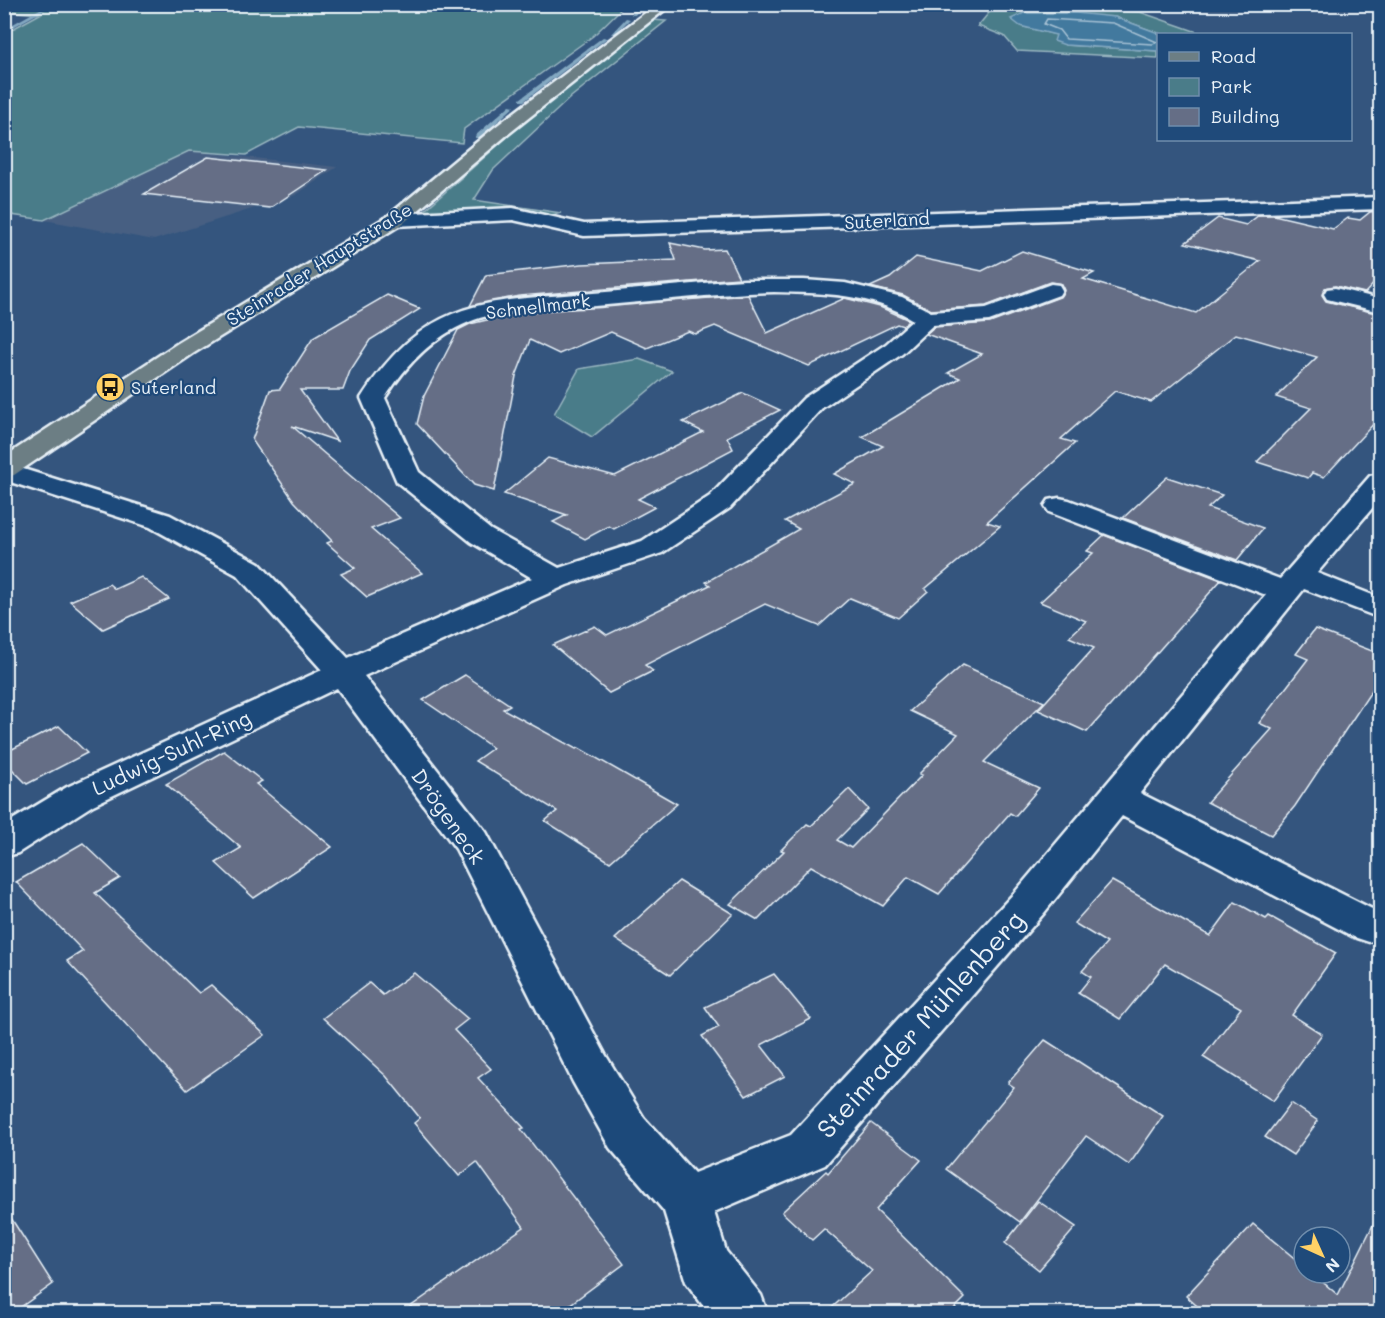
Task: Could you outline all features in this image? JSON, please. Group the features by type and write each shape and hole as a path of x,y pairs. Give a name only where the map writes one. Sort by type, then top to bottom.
{"main road":[{"name":"Steinrader Hauptstraße","path":"4,470 186,348 395,220 501,131 651,11 666,4"}],"street":[{"name":"Suterland","path":"395,220 513,214 584,231 1380,203"},
{"name":"Schnellmark","path":"556,579 481,536 407,476 373,398 391,369 416,342 462,317 504,307 738,288 834,288 885,299 912,309 927,320"},
{"path":"344,674 556,579 652,547 720,502 813,403 894,349 927,320 989,314 1051,290"},
{"path":"1335,294 1380,306"},
{"name":"Drögeneck","path":"4,470 160,521 248,569 344,674 472,842 589,1068 627,1133 686,1200 704,1264 742,1314"},
{"name":"Steinrader Mühlenberg","path":"686,1200 808,1150 1007,928 1115,796 1380,482"},
{"path":"1059,506 1293,584 1380,609"},
{"name":"Ludwig-Suhl-Ring","path":"4,843 80,796 110,781 344,674"},
{"path":"1115,796 1369,926"}],"shaded area":[{"path":"189,151 337,167 296,195 154,240 44,220"}],"green space":[{"path":"4,5 625,5 593,36 464,129 462,143 299,127 246,155 189,151 44,220 5,214 5,33 40,14 5,11"},
{"path":"1027,7 1140,12 1200,33 1158,33 1115,17 1020,26 1057,35 1065,45 1157,51 1157,58 1017,51 1004,36 978,26 992,9"},
{"path":"653,20 666,21 571,97 493,170 474,200 561,213 548,216 424,214 425,210 541,107"},
{"path":"639,359 672,371 592,437 554,414 579,369"}],"water":[{"path":"1024,13 1076,13 1115,17 1158,33 1157,51 1065,45 1054,41 1056,35 1020,26 1011,19"}],"building":[{"path":"208,157 327,170 270,208 144,194"},
{"path":"1380,211 1380,277 1365,293 1335,286 1325,288 1322,295 1326,301 1380,314 1380,417 1324,477 1312,473 1308,478 1257,462 1311,408 1276,397 1317,357 1236,334 1151,402 1115,391 1061,439 1075,443 987,522 1000,526 925,589 928,591 898,618 850,598 819,626 765,604 645,665 653,671 609,693 553,645 595,626 607,635 710,585 706,582 799,529 785,521 855,484 834,474 883,446 862,437 960,378 948,373 982,354 926,334 934,327 990,323 1060,297 1064,291 1061,284 1050,282 986,306 931,310 903,295 870,287 890,278 916,257 982,271 1022,251 1094,273 1083,279 1196,313 1260,261 1185,243 1218,218 1246,225 1259,215 1274,215 1333,229 1348,218 1360,220 1370,212"},
{"path":"670,243 705,250 725,249 739,278 520,296 470,306 486,275 582,264 676,260"},
{"path":"387,295 420,309 370,340 350,371 343,390 300,390 337,441 292,426 400,518 371,529 422,573 367,597 341,574 355,568 327,543 332,541 294,501 252,440 270,390 280,389 313,338"},
{"path":"748,295 767,333 845,298 880,307 909,320 903,326 897,324 809,366 715,326 695,334 688,331 647,348 611,332 559,354 530,340 516,376 494,491 474,485 417,424 424,396 458,330 470,324 516,313"},
{"path":"743,393 780,410 727,437 733,449 638,499 655,507 614,529 609,526 585,539 553,522 567,515 504,494 548,458 615,476 703,432 683,422"},
{"path":"1167,477 1222,495 1208,508 1263,528 1237,560 1123,518"},
{"path":"1104,535 1221,580 1087,732 1038,710 1094,648 1069,637 1086,621 1040,602 1093,553 1087,551"},
{"path":"141,577 169,599 103,629 70,601 109,584 115,589"},
{"path":"1315,629 1380,654 1380,678 1295,806 1271,835 1207,802 1272,729 1259,723 1308,659 1296,654"},
{"path":"963,665 1044,702 984,762 1039,788 1015,816 1010,813 939,894 908,877 883,906 811,866 758,920 730,904 784,851 781,850 807,824 811,826 849,789 868,809 837,840 851,848 922,775 919,774 958,734 910,711"},
{"path":"465,675 510,705 503,709 576,749 579,748 677,804 610,862 545,821 557,811 475,761 493,748 423,700"},
{"path":"59,726 87,753 27,784 4,761 4,753"},
{"path":"224,751 262,781 256,784 332,847 254,898 216,863 241,848 166,784"},
{"path":"83,843 120,878 95,893 199,993 211,985 265,1035 187,1090 67,961 83,951 16,882"},
{"path":"679,881 733,914 670,975 615,939"},
{"path":"1112,881 1210,936 1235,902 1266,919 1269,916 1336,953 1292,1015 1322,1034 1273,1101 1203,1057 1241,1008 1165,964 1120,1019 1078,993 1091,977 1082,971 1107,943 1074,923"},
{"path":"414,973 468,1019 454,1030 491,1069 478,1078 524,1128 521,1129 624,1264 557,1314 400,1314 524,1227 477,1162 459,1176 414,1123 420,1118 386,1076 323,1018 369,983 383,995"},
{"path":"774,974 811,1019 761,1045 785,1076 746,1096 702,1036 719,1027 705,1007"},
{"path":"1045,1040 1163,1116 1129,1165 1086,1136 1020,1222 946,1169 1014,1087 1008,1083"},
{"path":"1291,1103 1318,1121 1293,1155 1265,1137"},
{"path":"871,1123 921,1160 876,1210 965,1298 949,1314 825,1314 872,1271 824,1229 812,1240 782,1212 826,1171 828,1173"},
{"path":"1038,1201 1076,1227 1039,1270 1005,1243"},
{"path":"4,1207 53,1284 11,1314 4,1314"},
{"path":"1380,1211 1380,1314 1206,1314 1186,1296 1253,1224 1292,1256 1292,1285 1326,1285 1338,1295 1343,1285 1352,1285 1352,1267"}],"waterway":[{"path":"4,31 53,4"},
{"path":"633,14 641,4"},
{"path":"613,33 628,19"},
{"path":"522,100 605,38"},
{"path":"477,137 512,106"}],"place":[{"name":"Suterland","path":"110,387"}]}
